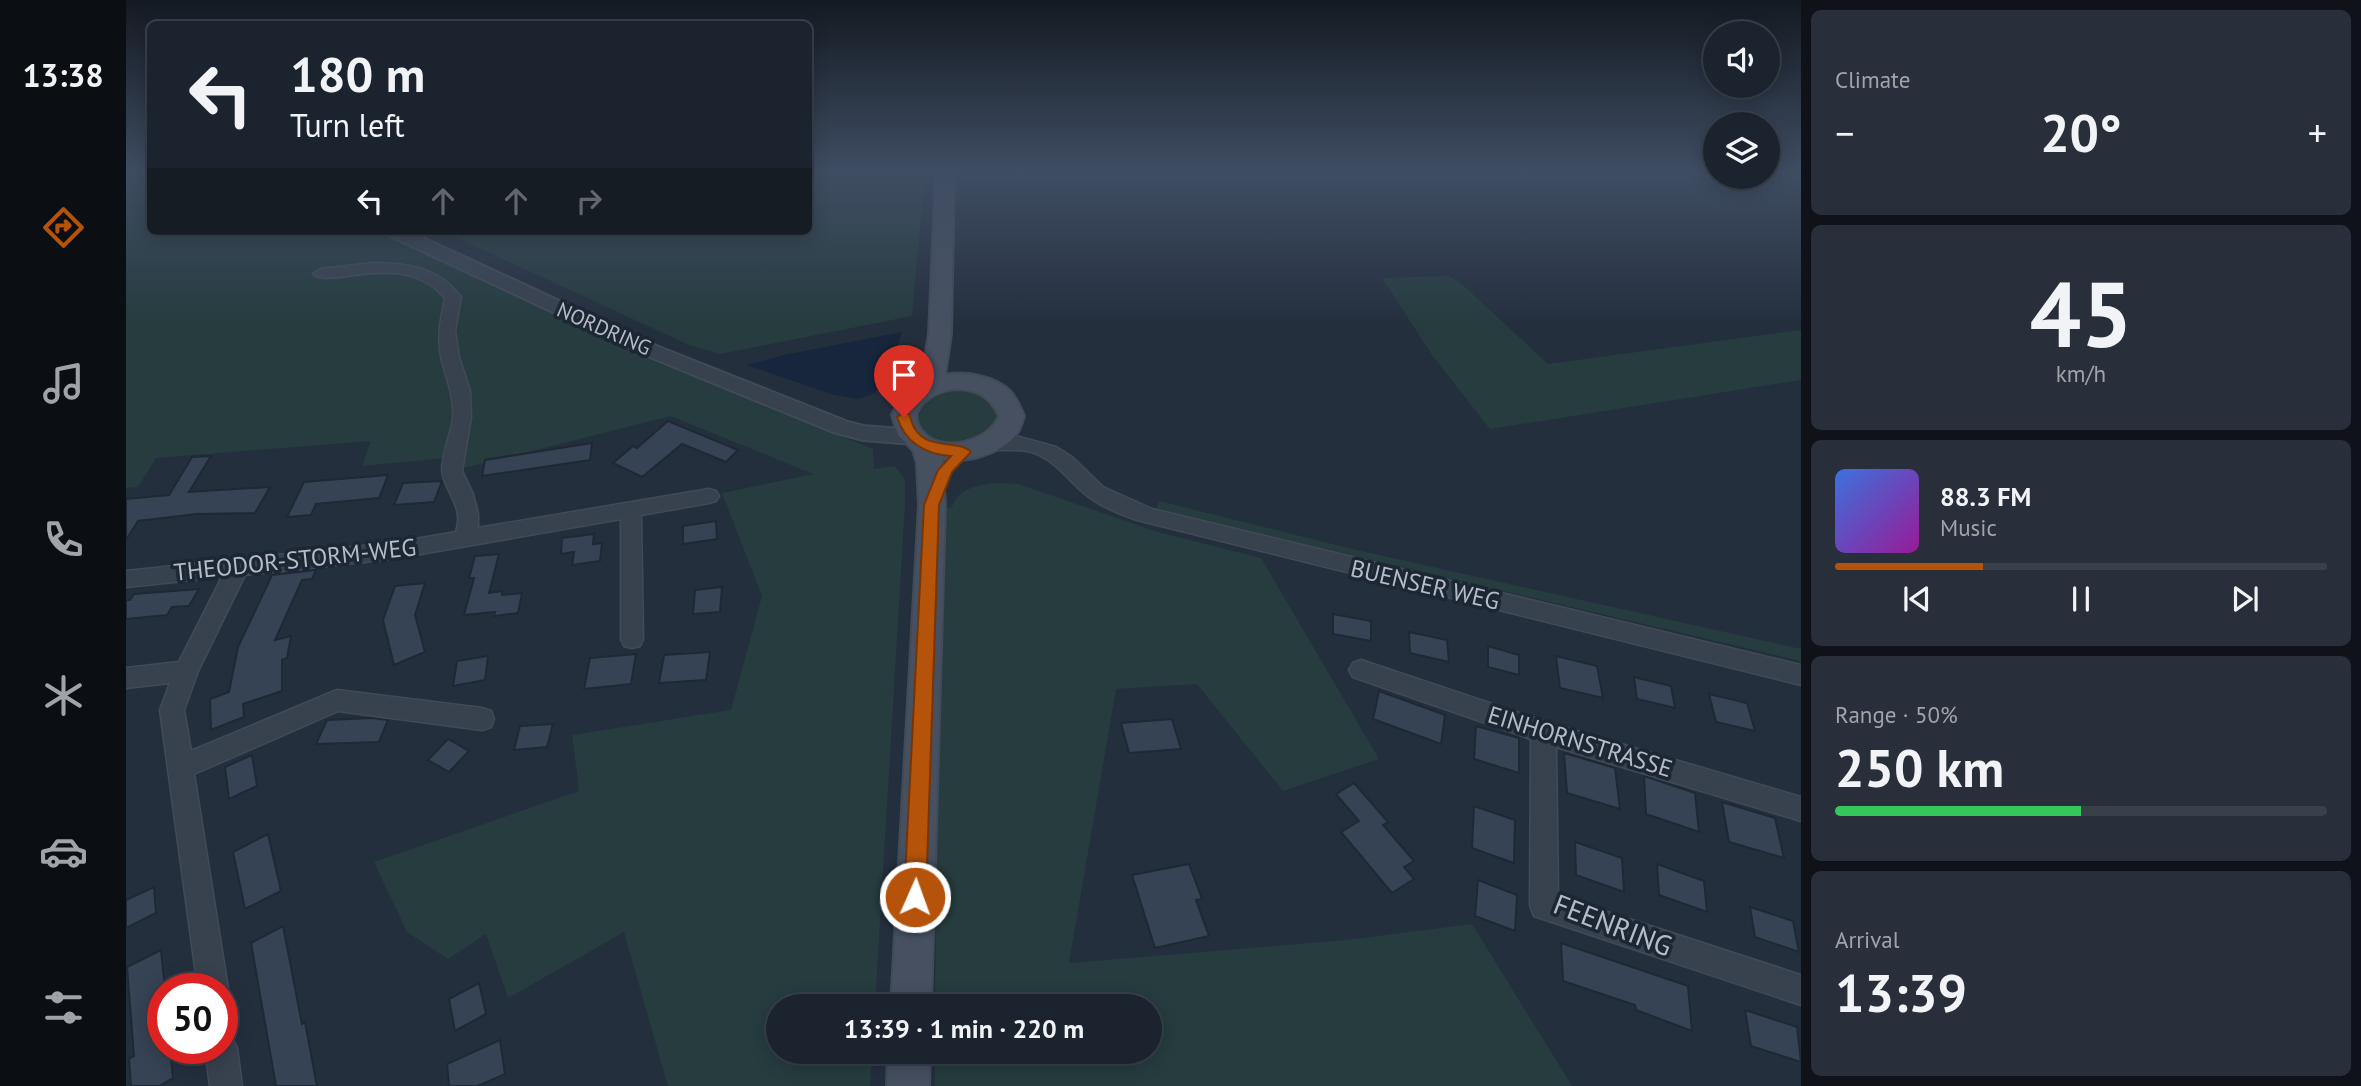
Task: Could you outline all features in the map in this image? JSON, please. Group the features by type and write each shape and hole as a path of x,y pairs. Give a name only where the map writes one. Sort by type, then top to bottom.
{"main road":[{"path":"932,386 940,334 943,223"},
{"path":"919,440 942,450 964,452 993,443 1006,431 1011,416 1008,406 999,394 970,382 954,370 940,334"},
{"path":"912,994 932,505 930,463 919,440 905,423 905,409 915,396 932,386 953,381 970,382"},
{"path":"932,505 945,470 964,452"},
{"path":"908,1086 909,1064"}],"street":[{"name":"NORDRING","path":"403,235 653,351 855,432 919,440"},
{"path":"321,274 384,267 413,271 439,282 453,297 447,331 450,357 461,391 462,417 452,471 463,494 468,514 463,540"},
{"name":"NORDRING","path":"818,416 848,421 872,421 905,409"},
{"name":"BUENSER WEG","path":"1011,416 1022,429 1054,444 1065,462 1093,491 1111,502 1143,515 1276,550 1801,675"},
{"name":"BUENSER WEG","path":"993,443 1024,442 1065,462"},
{"name":"THEODOR-STORM-WEG","path":"126,579 392,551 709,496"},
{"path":"631,511 632,639"},
{"path":"211,973 172,710 186,671 238,567"},
{"name":"EINHORNSTRASSE","path":"1361,670 1543,732 1801,809"},
{"path":"126,678 186,671"},
{"path":"180,768 337,700 482,719"},
{"name":"FEENRING","path":"1543,732 1544,906 1801,990"},
{"path":"223,1064 226,1086"}],"green space":[{"path":"126,223 147,223 147,235 391,235 492,286 643,355 873,449 874,469 895,466 905,480 905,504 876,994 766,994 766,1064 871,1064 870,1086 668,1086 624,932 508,998 486,934 448,959 407,932 374,862 579,791 572,735 731,710 762,596 722,493 813,474 671,416 452,471 459,437 444,309 438,346 453,405 445,458 362,466 371,441 156,458 138,487 126,488"},
{"path":"812,223 920,223 912,316 720,354 689,345 451,235 812,235"},
{"path":"1449,276 1463,285 1548,364 1801,330 1801,380 1490,429 1432,355 1382,278"},
{"path":"956,388 985,395 999,412 997,425 984,437 962,445 935,439 915,421 924,401 941,391"},
{"path":"1018,484 1158,532 1261,558 1379,759 1283,791 1197,684 1116,689 1069,963 1346,940 1472,924 1572,1086 935,1086 935,1064 1162,1064 1162,994 935,994 940,510 952,507 963,492 981,485"},
{"path":"1159,501 1348,548 1801,649 1801,661 1270,536 1268,541 1155,512"}],"water":[{"path":"902,332 875,393 859,399 834,395 747,365 784,355"}],"building":[{"path":"668,421 738,450 726,462 682,444 642,477 613,463 633,446 637,448"},
{"path":"592,443 590,460 482,476 485,460"},
{"path":"211,456 189,492 270,487 255,513 196,514 138,521 126,540 126,499 169,495 192,457"},
{"path":"388,475 379,498 316,504 311,515 287,517 304,482"},
{"path":"442,481 434,502 394,505 403,483"},
{"path":"716,521 717,539 683,544 683,526"},
{"path":"594,534 593,544 602,543 600,561 572,565 574,552 561,554 562,538"},
{"path":"499,554 489,593 522,593 518,613 494,616 495,612 464,615 474,578 469,578 475,556"},
{"path":"316,570 312,579 302,580 275,640 291,636 287,658 282,660 282,691 243,704 244,717 211,730 210,699 229,692 238,647 272,575"},
{"path":"425,583 415,615 425,652 394,665 383,620 395,586"},
{"path":"722,587 720,612 693,614 695,590"},
{"path":"199,589 189,606 172,607 167,615 126,619 126,600 130,600 134,594"},
{"path":"1333,614 1371,621 1371,641 1333,634"},
{"path":"1409,632 1447,640 1449,662 1410,653"},
{"path":"1488,646 1519,655 1519,675 1488,667"},
{"path":"710,652 706,680 659,683 664,655"},
{"path":"636,654 631,684 584,689 590,658"},
{"path":"488,656 485,680 453,686 457,661"},
{"path":"1556,656 1597,666 1603,698 1560,688"},
{"path":"1634,677 1671,686 1675,708 1637,699"},
{"path":"1379,691 1445,715 1441,744 1373,719"},
{"path":"1709,694 1747,703 1755,731 1716,722"},
{"path":"1172,719 1181,749 1129,753 1121,723"},
{"path":"327,720 388,720 379,742 316,744"},
{"path":"553,724 547,747 514,750 520,726"},
{"path":"1476,726 1519,738 1519,773 1474,759"},
{"path":"448,739 469,751 449,772 428,760"},
{"path":"1564,753 1615,768 1620,809 1567,793"},
{"path":"252,755 257,786 229,799 225,767"},
{"path":"1644,776 1695,793 1699,832 1646,814"},
{"path":"1354,783 1388,822 1383,825 1414,861 1404,867 1414,879 1392,893 1341,832 1359,821 1336,794"},
{"path":"1722,802 1775,818 1784,858 1729,842"},
{"path":"1474,806 1515,820 1514,863 1472,848"},
{"path":"268,834 281,891 245,909 233,852"},
{"path":"1575,842 1622,858 1624,892 1576,875"},
{"path":"1189,864 1202,899 1196,900 1209,936 1155,948 1132,875"},
{"path":"1657,864 1704,881 1707,912 1659,895"},
{"path":"1478,880 1517,895 1515,931 1475,916"},
{"path":"154,887 156,913 126,928 126,900"},
{"path":"1750,907 1793,921 1799,952 1755,937"},
{"path":"283,926 317,1086 276,1086 251,943"},
{"path":"1561,943 1688,986 1692,1031 1636,1010 1635,1005 1563,981"},
{"path":"161,950 163,973 147,973 147,1064 172,1064 173,1078 159,1086 131,1086 129,1059 134,1056 127,967"},
{"path":"479,983 486,1014 455,1031 449,999"},
{"path":"1745,1010 1797,1027 1801,1062 1751,1046"},
{"path":"500,1040 505,1074 478,1086 449,1086 447,1064"}],"route":[{"path":"904,417 909,432 921,443 942,450 964,452 945,470 932,505 915,897"}]}
